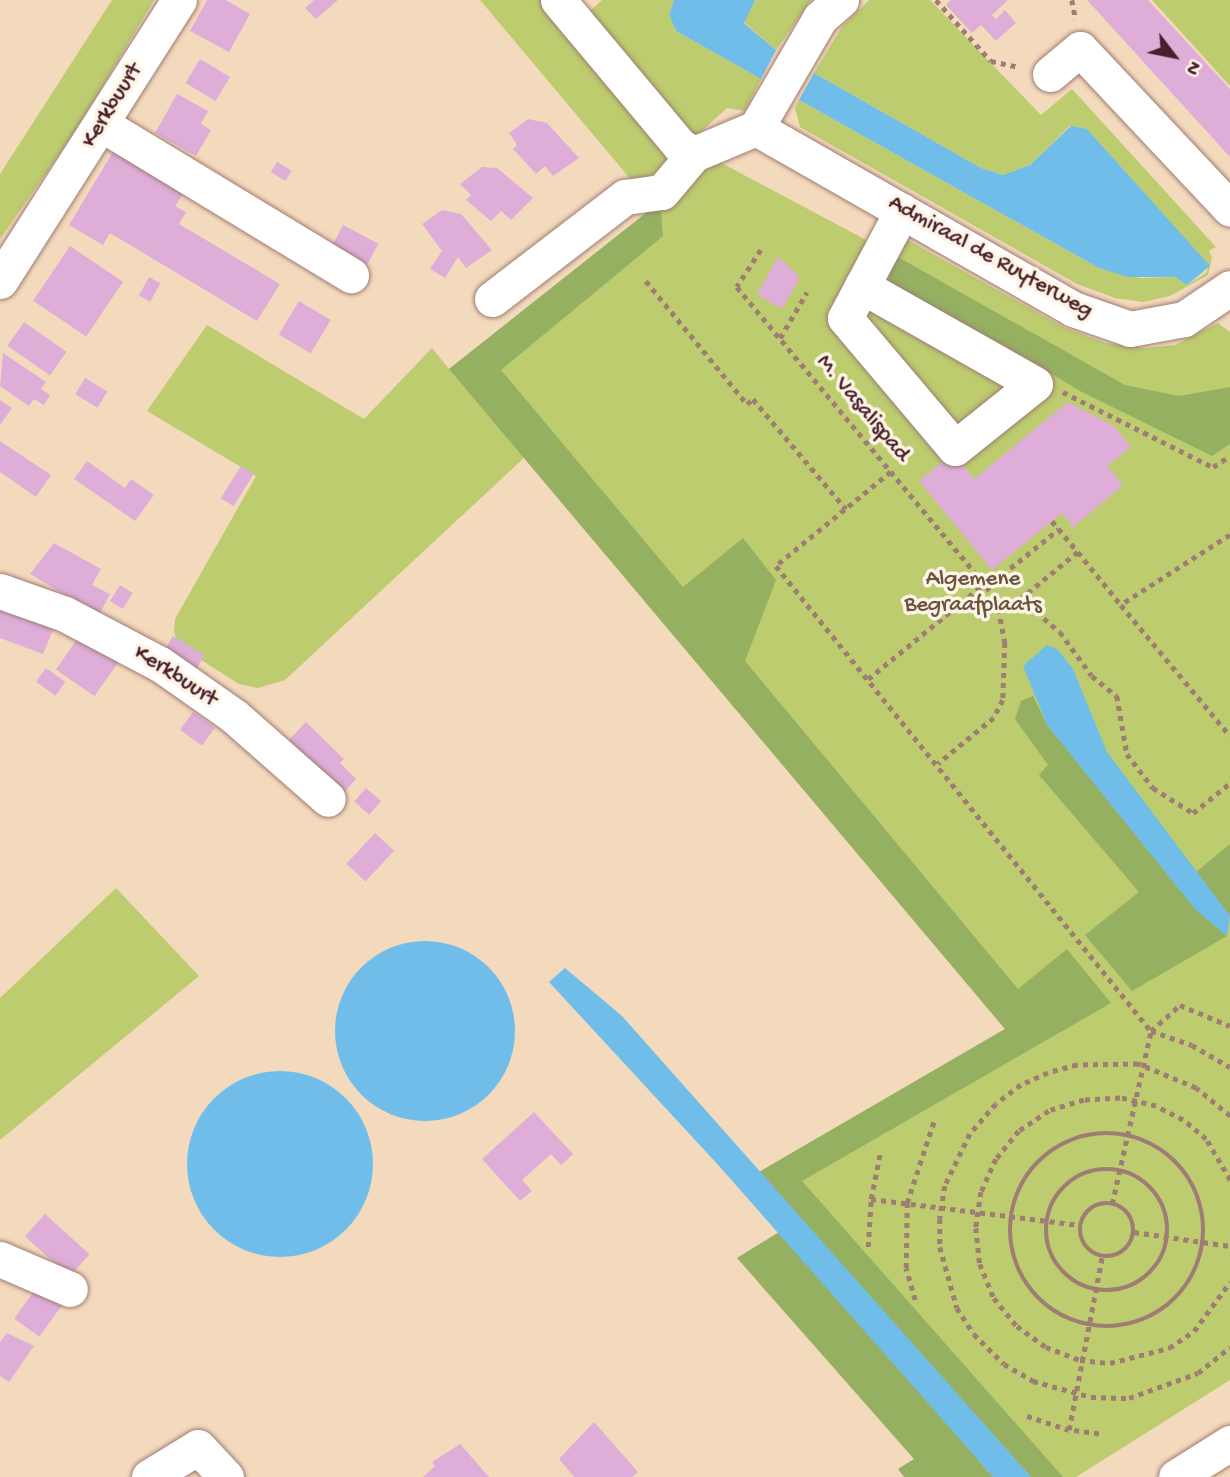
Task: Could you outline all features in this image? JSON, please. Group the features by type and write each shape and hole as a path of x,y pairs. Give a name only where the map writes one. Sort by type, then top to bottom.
{"street":[{"name":"Kerkbuurt","path":"0,281 103,125 178,0"},
{"path":"558,0 680,146 694,155"},
{"path":"492,299 625,197 662,191 694,155 756,128 820,18 841,0"},
{"path":"1050,74 1080,49 1230,209"},
{"path":"103,125 351,275"},
{"name":"Admiraal de Ruyterweg","path":"756,128 1073,309 1130,329 1184,319 1230,288"},
{"path":"862,286 1035,384 955,448 845,318 862,286 902,211"},
{"name":"Kerkbuurt","path":"0,591 65,614 160,664 244,724 328,799"},
{"path":"0,1259 69,1289"},
{"path":"1176,1477 1230,1443"},
{"path":"149,1477 198,1447 226,1477"}],"path":[{"path":"936,0 991,61 1050,74"},
{"name":"M. Vasalispad","path":"761,250 737,287 997,599 1005,643 1003,700 994,718 938,764"},
{"path":"646,281 747,404 753,398 846,509"},
{"path":"780,338 807,292"},
{"path":"1035,384 1074,395 1213,467 1230,456"},
{"path":"891,472 776,566 1151,1031 1192,1045 1230,1067"},
{"path":"1052,521 1230,736"},
{"path":"868,679 1059,529"},
{"path":"1121,605 1230,535"},
{"path":"1077,552 1021,599 1059,632 1093,676 1117,696 1127,754 1153,788 1193,813 1230,783"},
{"path":"1112,1204 1151,1031 1180,1004 1230,1026"},
{"path":"1230,1116 1196,1088 1143,1066 1077,1065 1021,1084 996,1104 970,1134 945,1186 941,1208 940,1248 957,1308 974,1334 1024,1375 1075,1394 1129,1398 1160,1390 1198,1373 1230,1347"},
{"path":"1230,1180 1206,1139 1183,1120 1135,1101 1084,1100 1049,1111 1019,1131 996,1159 978,1213 980,1264 994,1298 1017,1326 1036,1340 1082,1360 1130,1360 1169,1348 1201,1323 1230,1282"},
{"path":"915,1300 906,1268 907,1203 934,1121"},
{"path":"1081,1136 1127,1136 1144,1139 1171,1156 1191,1181 1203,1211 1204,1242 1194,1273 1175,1300 1149,1318 1117,1327 1088,1325 1055,1312 1031,1291 1015,1263 1012,1216 1014,1199 1029,1171 1052,1149 1081,1136"},
{"path":"868,1247 871,1199 880,1154"},
{"path":"1119,1169 1140,1177 1155,1191 1165,1208 1168,1237 1158,1265 1144,1280 1126,1289 1095,1289 1067,1277 1054,1261 1046,1241 1046,1220 1065,1184 1083,1173 1119,1169"},
{"path":"871,1199 1081,1225"},
{"path":"1112,1204 1131,1217 1134,1233 1125,1251 1102,1257 1083,1241 1081,1225 1091,1209 1112,1204"},
{"path":"1134,1233 1230,1246"},
{"path":"1069,1430 1102,1257"},
{"path":"1027,1416 1069,1430 1099,1434"}],"green space":[{"path":"112,0 154,0 79,126 0,239 0,174"},
{"path":"480,0 551,0 675,154 638,188"},
{"path":"602,0 674,0 669,15 676,31 761,79 745,111 727,108 693,139 589,12"},
{"path":"755,0 811,0 776,50 744,22"},
{"path":"869,0 930,0 1041,115 1072,89 1216,247 1209,251 1212,258 1208,275 1170,296 1143,302 1115,298 1077,284 800,127 795,108 799,100 1099,268 1140,278 1175,277 1187,285 1206,273 1209,266 1087,129 1070,126 1030,165 1003,175 981,168 814,73 842,27"},
{"path":"1152,0 1230,0 1230,86"},
{"name":"Algemene Begraafplaats","path":"714,159 896,256 906,239 1065,328 1106,343 1144,348 1175,345 1218,323 1230,332 1230,1380 1076,1477 1031,1477 759,1172 1005,1029 524,458 285,680 258,688 239,684 198,658 177,641 174,632 175,619 256,476 147,411 207,325 364,419 432,348 449,369"},
{"path":"660,202 663,236 501,370 683,587 743,538 776,580 745,661 1018,989 1067,949 1111,1003 802,1181 1063,1477 1031,1477 759,1172 1005,1029 449,369"},
{"path":"896,256 1125,385 1179,396 1230,387 1230,444 1212,456 1080,391 1002,344 890,286 888,270"},
{"path":"1033,696 1047,725 1195,908 1227,936 1132,991 1085,935 1139,892 1039,775 1048,765 1015,719 1021,701"},
{"path":"1230,844 1230,916 1196,872"},
{"path":"116,888 199,976 0,1140 0,998"},
{"path":"779,1232 993,1477 904,1477 898,1469 914,1459 737,1258"}],"water":[{"path":"674,0 755,0 744,23 776,50 761,79 676,31 669,15"},
{"path":"814,73 981,168 1003,175 1030,165 1071,126 1087,129 1210,266 1187,285 1175,277 1128,277 1099,268 799,100"},
{"path":"1047,645 1058,650 1073,669 1107,752 1230,916 1227,936 1195,909 1047,725 1023,666"},
{"path":"425,941 459,948 475,956 488,968 500,981 508,997 515,1031 508,1065 500,1081 488,1094 475,1106 459,1114 425,1121 391,1114 375,1106 362,1094 350,1081 342,1065 335,1031 342,997 350,981 362,968 375,956 391,948"},
{"path":"565,968 622,1016 1031,1477 993,1477 720,1167 549,982"},
{"path":"280,1071 316,1078 332,1086 346,1098 358,1112 366,1128 373,1164 366,1200 358,1216 346,1230 332,1242 316,1250 280,1257 244,1250 228,1242 214,1230 202,1216 194,1200 187,1164 194,1128 202,1112 214,1098 228,1086 244,1078"}],"building":[{"path":"207,0 226,0 250,14 229,52 190,31"},
{"path":"314,0 338,0 316,19 305,8"},
{"path":"951,0 1008,0 992,15 996,19 1005,10 1016,23 996,41 981,25 972,33 946,5"},
{"path":"1087,0 1148,0 1230,89 1230,157"},
{"path":"200,59 230,77 216,101 186,83"},
{"path":"177,94 208,111 201,124 211,130 196,156 155,133"},
{"path":"528,119 547,123 579,158 553,176 545,166 536,174 513,149 517,145 509,133"},
{"path":"114,150 184,193 175,206 186,212 179,224 280,284 257,321 110,233 103,245 69,225"},
{"path":"277,162 292,171 285,181 271,172"},
{"path":"482,167 497,168 533,198 511,220 501,211 491,221 466,200 471,195 460,184"},
{"path":"442,210 461,214 492,250 466,268 458,257 445,278 430,269 442,251 422,224"},
{"path":"343,225 378,244 367,265 332,246"},
{"path":"70,246 123,282 86,337 33,301"},
{"path":"778,257 800,277 782,309 757,294"},
{"path":"149,277 160,283 150,302 139,295"},
{"path":"299,301 331,320 311,353 279,334"},
{"path":"24,322 67,352 50,376 7,346"},
{"path":"3,353 46,382 41,389 50,395 44,405 34,399 29,406 0,386"},
{"path":"85,378 107,391 98,408 75,394"},
{"path":"0,400 12,408 0,425"},
{"path":"1068,402 1114,426 1131,447 1107,466 1123,485 1070,530 1072,525 1062,513 992,570 919,481 953,453 974,479"},
{"path":"0,441 51,475 36,497 0,472"},
{"path":"87,461 125,488 131,479 154,495 135,521 74,479"},
{"path":"241,466 254,474 234,506 221,498"},
{"path":"54,543 101,569 92,585 110,594 99,615 30,574"},
{"path":"120,585 133,593 123,609 110,601"},
{"path":"0,596 58,618 43,654 0,638"},
{"path":"80,635 119,662 94,696 56,669"},
{"path":"173,636 205,655 196,670 164,651"},
{"path":"46,668 65,682 55,696 36,682"},
{"path":"193,712 215,728 202,746 180,730"},
{"path":"306,722 344,759 340,763 356,779 339,798 288,741"},
{"path":"366,788 381,801 369,815 354,802"},
{"path":"375,833 394,851 365,881 346,864"},
{"path":"534,1112 573,1154 561,1165 551,1154 522,1180 532,1191 520,1201 482,1159"},
{"path":"45,1214 90,1254 70,1276 25,1236"},
{"path":"40,1283 65,1301 39,1337 14,1319"},
{"path":"7,1333 34,1346 9,1382 0,1376 0,1342"},
{"path":"594,1422 638,1472 632,1477 574,1477 559,1459"},
{"path":"460,1444 489,1477 423,1477 435,1466 432,1462"}]}
